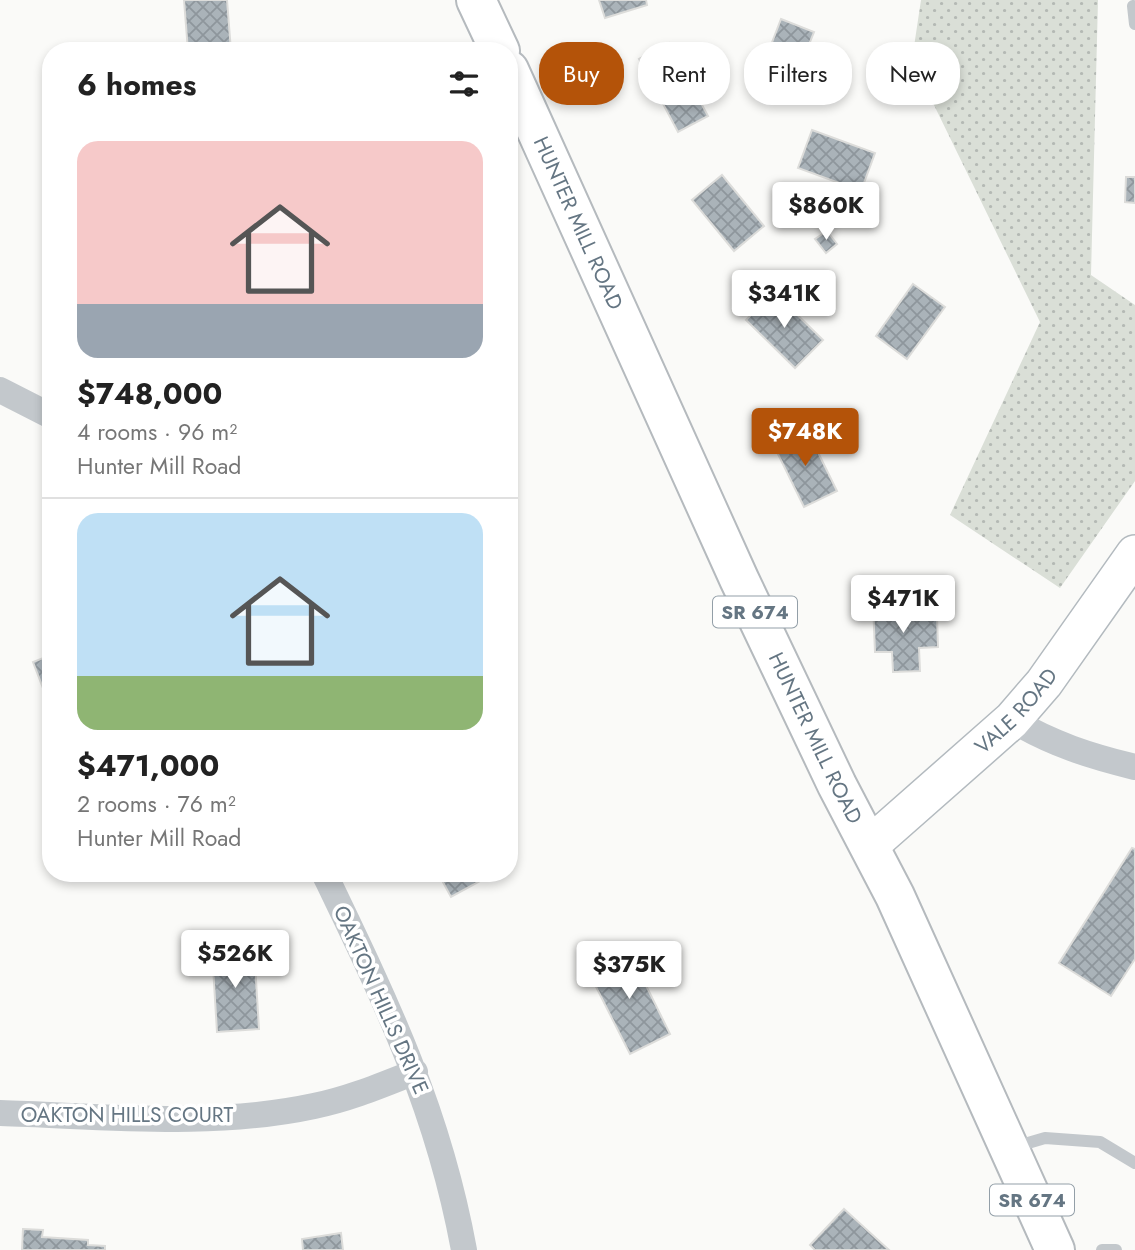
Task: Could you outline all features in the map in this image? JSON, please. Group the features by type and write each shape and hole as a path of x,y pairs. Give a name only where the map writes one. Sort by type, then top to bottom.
{"main road":[{"path":"477,0 496,42"},
{"name":"HUNTER MILL ROAD","path":"518,90 727,554 869,846 1011,1149 1055,1250"},
{"name":"VALE ROAD","path":"869,846 1013,720 1044,682 1135,554"}],"street":[{"path":"0,390 42,411"},
{"path":"1013,720 1045,740 1082,754 1135,767"},
{"name":"OAKTON HILLS DRIVE","path":"328,882 400,1031 443,1154 464,1250"},
{"name":"OAKTON HILLS COURT","path":"0,1114 194,1119 269,1113 314,1107 363,1093 415,1072"}],"lane":[{"path":"1133,6 1135,23"},
{"path":"1011,1149 1045,1138 1100,1142 1135,1163"},
{"path":"1102,1250 1116,1250"}],"shaded area":[{"path":"921,0 1098,0 1091,275 1135,305 1135,481 1060,588 950,515 1040,322 934,105 960,105 960,42 915,42"}],"building":[{"path":"184,0 227,0 230,42 187,42"},
{"path":"599,0 646,0 647,5 605,18"},
{"path":"781,19 814,32 810,42 772,42"},
{"path":"664,105 702,105 708,116 678,132"},
{"path":"812,130 875,153 861,191 798,168"},
{"path":"722,175 764,226 734,251 692,200"},
{"path":"1126,177 1135,177 1135,203 1125,202"},
{"path":"827,231 837,244 826,253 815,239"},
{"path":"913,284 945,307 907,359 876,336"},
{"path":"774,292 823,340 795,368 746,320"},
{"path":"807,430 837,491 804,507 774,446"},
{"path":"907,603 908,616 937,615 938,647 919,648 920,671 893,672 892,652 875,652 873,604"},
{"path":"42,658 42,686 33,662"},
{"path":"1132,848 1135,849 1135,959 1111,996 1059,963"},
{"path":"443,882 478,882 451,897"},
{"path":"254,947 259,1029 217,1032 212,950"},
{"path":"628,949 670,1034 630,1054 587,969"},
{"path":"844,1209 889,1250 815,1250 810,1245"},
{"path":"23,1229 43,1230 42,1237 88,1240 88,1245 105,1246 105,1250 22,1250"},
{"path":"341,1233 343,1250 303,1250 302,1239"}]}
